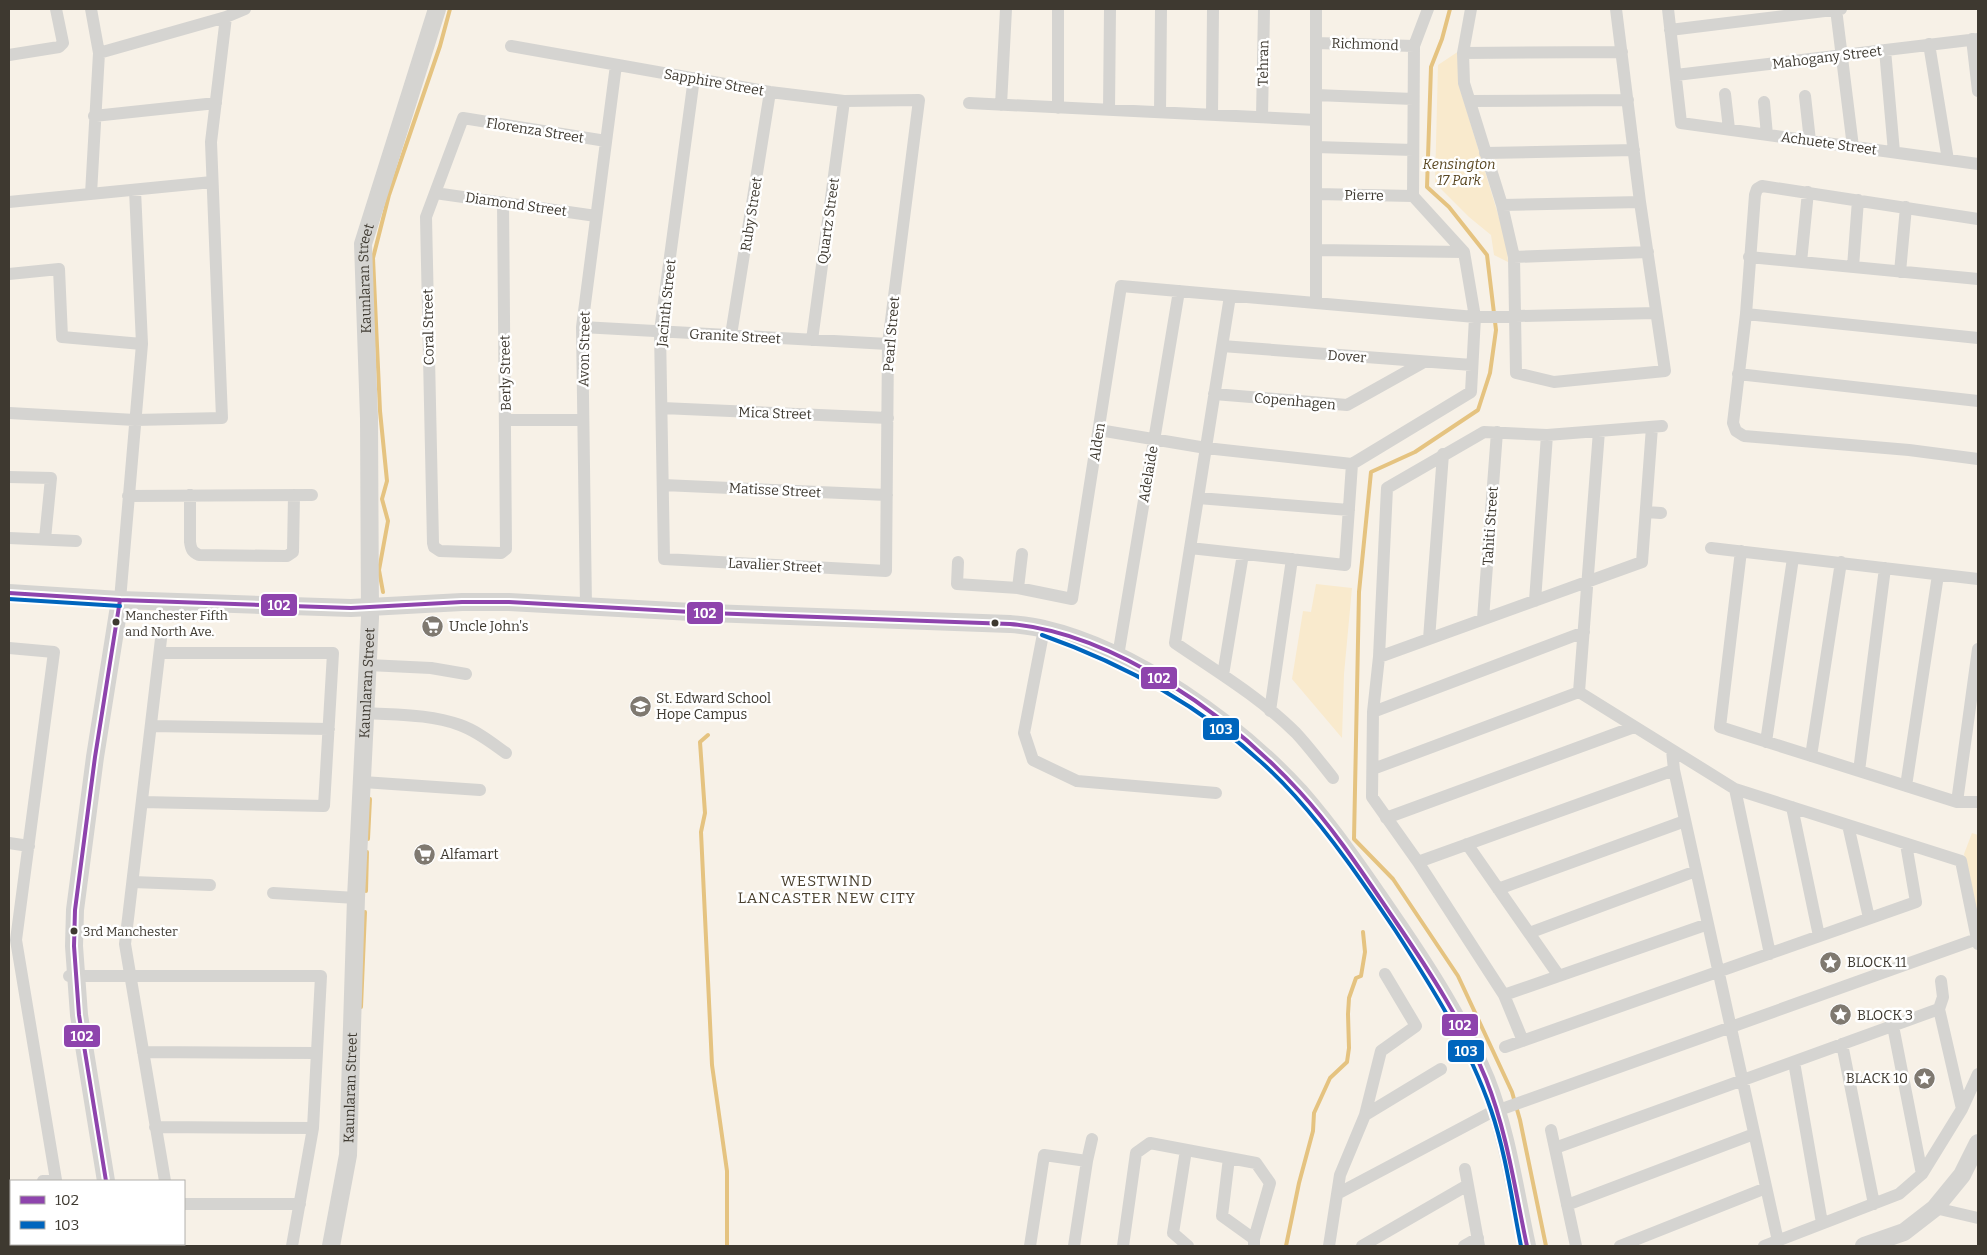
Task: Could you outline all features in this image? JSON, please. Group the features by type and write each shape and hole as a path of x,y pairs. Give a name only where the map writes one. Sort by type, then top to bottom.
{"street":[{"path":"9,54 60,47 63,43 56,9"},
{"path":"91,9 99,53 91,194"},
{"path":"99,53 226,17 245,9"},
{"name":"Kaunlaran Street","path":"331,1246 348,1154 356,898 370,608 369,418 363,244 437,9"},
{"path":"1001,105 1006,9"},
{"path":"1058,9 1058,108"},
{"path":"1109,110 1110,9"},
{"path":"1160,112 1161,9"},
{"path":"1212,115 1213,9"},
{"name":"Tehran","path":"1262,117 1264,9"},
{"path":"1316,9 1316,303"},
{"path":"1099,430 1206,448 1352,464 1471,392 1472,365 1480,317 1464,252 1413,196 1414,46 1428,9"},
{"path":"1470,9 1463,53 1464,84 1502,205 1514,257 1512,317 1516,373 1554,382 1665,372 1640,202 1616,9"},
{"path":"1668,9 1676,75"},
{"path":"1836,9 1853,147"},
{"path":"1670,30 1841,9"},
{"path":"9,413 135,420 222,418 211,142 226,17"},
{"path":"1975,39 1978,91"},
{"name":"Mahogany Street","path":"1676,75 1975,39"},
{"name":"Richmond","path":"1316,43 1414,46"},
{"path":"1929,44 1948,160"},
{"name":"Sapphire Street","path":"511,46 770,92 844,101 919,100"},
{"path":"1884,50 1894,152"},
{"path":"1463,53 1622,52"},
{"name":"Avon Street","path":"586,606 582,327 616,65"},
{"name":"Achuete Street","path":"1676,75 1681,122 1978,164"},
{"name":"Jacinth Street","path":"664,559 660,331 694,78"},
{"name":"Ruby Street","path":"731,335 770,92"},
{"path":"1725,94 1729,129"},
{"path":"1316,95 1413,99"},
{"path":"1805,96 1810,141"},
{"name":"Pearl Street","path":"886,571 888,344 919,100"},
{"path":"1470,101 1628,100"},
{"name":"Quartz Street","path":"812,340 844,101"},
{"path":"1764,102 1767,135"},
{"path":"94,116 216,103"},
{"path":"969,104 1316,120"},
{"name":"Florenza Street","path":"463,118 606,141"},
{"name":"Coral Street","path":"463,118 426,217 433,543 434,547 440,551 501,553 506,549 507,544"},
{"path":"1316,147 1413,150"},
{"path":"1485,153 1634,150"},
{"path":"9,202 212,182"},
{"path":"1978,219 1808,192 1762,186 1757,189 1754,195 1746,314 1733,424 1736,431 1744,436 1909,450 1978,459"},
{"path":"106,1180 73,976 75,910 95,757 120,600 142,344 136,190"},
{"path":"1801,262 1808,192"},
{"name":"Diamond Street","path":"435,193 596,216"},
{"name":"Pierre","path":"1316,194 1413,196"},
{"path":"1853,267 1858,200"},
{"name":"Berly Street","path":"503,202 507,544"},
{"path":"1502,205 1640,202"},
{"path":"1900,272 1906,207"},
{"path":"1316,250 1464,252"},
{"path":"1514,257 1648,252"},
{"path":"1749,257 1978,279"},
{"path":"9,274 59,269 62,337 142,344"},
{"name":"Alden","path":"1018,588 1072,599 1121,286 1179,291"},
{"path":"1179,291 1480,317 1656,314"},
{"name":"Adelaide","path":"1118,656 1179,291"},
{"path":"1230,296 1175,643 1223,675 1270,710 1298,735 1333,778"},
{"path":"1746,314 1978,338"},
{"name":"Granite Street","path":"582,327 888,344"},
{"name":"Dover","path":"1222,346 1472,365"},
{"name":"Copenhagen","path":"1214,394 1347,405 1424,362"},
{"path":"1738,374 1978,401"},
{"name":"Mica Street","path":"662,408 888,418"},
{"path":"505,420 583,420"},
{"path":"1379,657 1642,562 1646,512 1657,427 1547,435 1484,432 1387,488 1379,657 1373,712 1372,797 1418,862 1504,995 1523,1041"},
{"path":"1579,692 1599,431"},
{"name":"Tahiti Street","path":"1483,620 1497,432"},
{"path":"1535,601 1547,435"},
{"path":"1429,639 1443,454"},
{"path":"1190,548 1345,565 1352,464"},
{"path":"9,477 51,478 45,539"},
{"name":"Matisse Street","path":"663,485 887,495"},
{"path":"190,495 190,548 194,553 199,555 286,556 293,552 294,494"},
{"path":"128,496 312,495"},
{"path":"1198,498 1349,510"},
{"path":"1646,512 1661,513"},
{"path":"9,538 76,541"},
{"path":"1711,548 1978,579"},
{"path":"1741,551 1720,727 1956,802 1978,802"},
{"path":"958,562 957,584 1018,588 1022,554"},
{"path":"1223,675 1243,554"},
{"path":"1766,742 1793,558"},
{"name":"Lavalier Street","path":"664,559 886,571"},
{"path":"1270,710 1292,559"},
{"path":"1811,756 1841,562"},
{"path":"1859,771 1885,568"},
{"path":"1906,786 1938,575"},
{"path":"9,593 120,600 370,608 462,602 509,602 710,613 1010,624 1044,629 1118,656 1169,685 1223,720 1268,760 1299,792 1368,881 1444,994 1473,1049 1498,1111 1527,1246"},
{"path":"1044,629 1024,733 1033,760 1077,781 1216,793"},
{"path":"1373,712 1584,632"},
{"path":"161,640 125,944 165,1180"},
{"path":"9,648 54,652 29,846 13,921 56,1180"},
{"path":"1956,802 1978,649"},
{"path":"142,802 324,806 333,653 160,653"},
{"path":"368,665 431,668 466,674"},
{"path":"1337,1194 1476,1119 1978,942 1961,861 1735,789 1579,692"},
{"path":"1373,769 1579,692"},
{"path":"366,714 429,717 459,724 481,735 506,753"},
{"path":"151,726 328,729"},
{"path":"1386,818 1634,726"},
{"path":"1672,750 1674,770 1685,821 1778,1240"},
{"path":"1418,862 1674,770"},
{"path":"363,782 480,790"},
{"path":"1735,789 1770,954"},
{"path":"1792,807 1819,936"},
{"path":"1498,889 1685,821"},
{"path":"1848,825 1869,918"},
{"path":"9,843 29,846"},
{"path":"1467,844 1559,976"},
{"path":"1505,1047 1916,902 1906,844"},
{"path":"1528,933 1696,871"},
{"path":"132,882 210,885"},
{"path":"273,893 356,898"},
{"path":"1504,995 1708,924"},
{"path":"1329,1246 1340,1175 1365,1115 1380,1051 1416,1026 1385,974"},
{"path":"73,976 321,976 313,1128 292,1246"},
{"path":"1941,981 1943,997 1939,1009 1962,1109"},
{"path":"1554,1148 1939,1009"},
{"path":"1893,1026 1922,1174"},
{"path":"1842,1044 1874,1204"},
{"path":"143,1052 317,1053"},
{"path":"1794,1062 1822,1223"},
{"path":"1365,1115 1441,1069"},
{"path":"1764,1246 1899,1194 1922,1174 1962,1109 1978,1074"},
{"path":"155,1127 313,1128"},
{"path":"1551,1130 1576,1246"},
{"path":"1567,1206 1754,1134"},
{"path":"1074,1246 1092,1139"},
{"path":"1123,1246 1136,1153 1150,1143 1256,1163 1270,1183 1254,1243 1222,1216 1229,1158"},
{"path":"1864,1246 1904,1232 1935,1208 1962,1175 1978,1143"},
{"path":"1186,1150 1173,1233 1188,1246"},
{"path":"1030,1246 1044,1155 1087,1161"},
{"path":"1464,1246 1478,1242 1466,1186 1465,1169"},
{"path":"1362,1246 1466,1186"},
{"path":"1620,1246 1766,1188"},
{"path":"185,1204 300,1204"},
{"path":"1935,1208 1978,1218"}],"green space":[{"name":"Kensington 17 Park","path":"1459,51 1458,82 1507,244 1508,262 1494,255 1491,235 1469,217 1435,183 1438,65"},
{"path":"1316,584 1352,588 1344,674 1342,738 1292,679 1303,611 1311,612"},
{"path":"1972,833 1978,835 1978,918 1964,854"}],"waterway":[{"path":"383,592 379,570 388,521 382,499 387,481 380,411 373,258 389,195 440,46 450,9"},
{"path":"1450,9 1442,39 1431,67 1427,187 1449,207 1487,255 1496,330 1490,373 1478,410 1415,452 1371,472 1359,592 1354,839 1393,879 1458,976 1512,1092 1520,1120 1546,1246"},
{"path":"708,735 700,742 705,813 701,832 712,1065 727,1171 727,1246"},
{"path":"368,839 370,799"},
{"path":"366,891 367,852"},
{"path":"361,1007 365,912"},
{"path":"1286,1246 1299,1183 1313,1131 1314,1113 1330,1078 1347,1062 1349,1048 1349,998 1356,978 1361,976 1365,952 1363,932"}],"transit line":[{"name":"102","path":"9,593 120,600 351,608 462,602 509,602 710,613 1010,624 1049,631 1089,643 1129,661 1168,683 1205,708 1239,735 1271,763 1313,806 1350,855 1433,979 1477,1058 1500,1120 1527,1246"},
{"name":"103","path":"9,599 120,606"},
{"name":"102","path":"106,1180 79,1015 74,946 75,910 95,757 120,600"},
{"name":"103","path":"1042,635 1112,664 1146,681 1210,721 1268,769 1295,796 1335,844 1409,951 1449,1017 1472,1063 1491,1110 1501,1143 1521,1246"}],"place":[{"name":"Manchester Fifth and North Ave.","path":"116,622"},
{"name":"Uncle John's","path":"433,626"},
{"name":"St. Edward School Hope Campus","path":"640,706"},
{"name":"Alfamart","path":"424,854"},
{"name":"3rd Manchester","path":"74,931"},
{"name":"BLOCK 11","path":"1831,962"},
{"name":"BLOCK 3","path":"1841,1015"},
{"name":"BLACK 10","path":"1924,1078"}],"district":[{"name":"WESTWIND LANCASTER NEW CITY","path":"827,890"}]}
